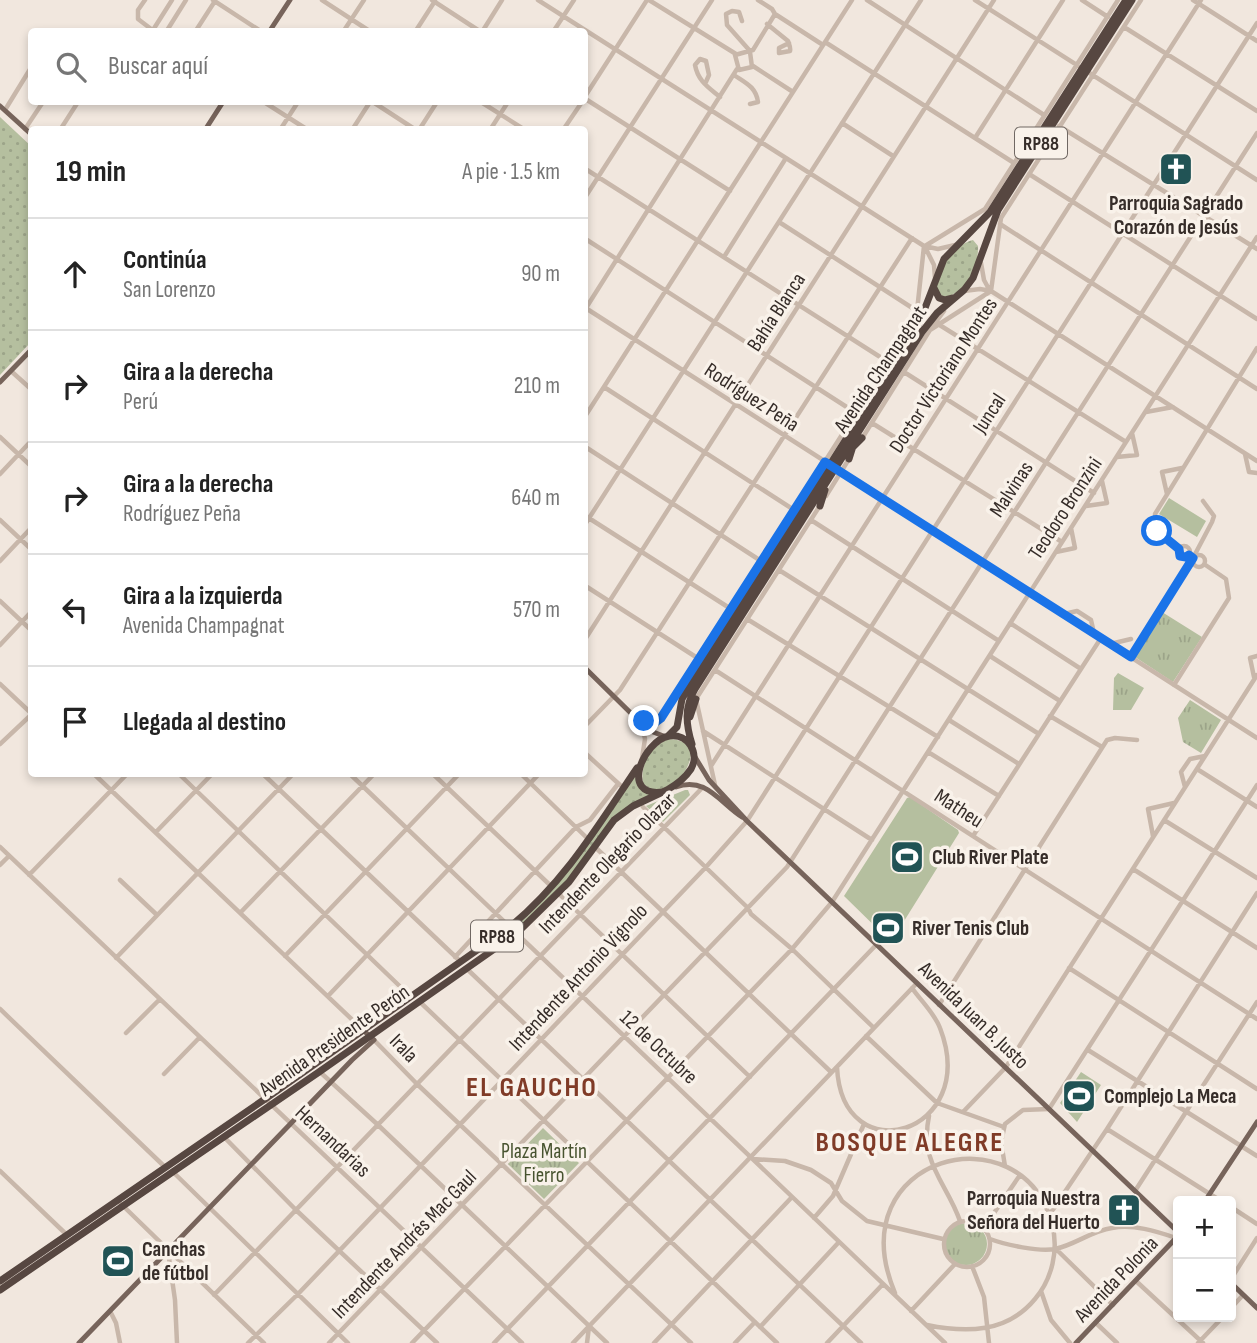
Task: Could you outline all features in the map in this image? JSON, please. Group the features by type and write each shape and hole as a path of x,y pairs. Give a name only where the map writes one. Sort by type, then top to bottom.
{"highway":[{"name":"Avenida Champagnat","path":"1116,21 1126,0"},
{"name":"Avenida Champagnat","path":"694,751 688,728 688,705 693,692 916,330 944,259 968,240 990,212 1132,0"},
{"name":"Avenida Champagnat","path":"854,433 924,329 973,278 998,210 1084,70"},
{"path":"968,240 981,245 982,254"},
{"path":"934,286 935,294 939,298 949,300 958,295"},
{"path":"841,454 842,440 854,433"},
{"path":"841,454 853,447 854,433"},
{"path":"811,501 813,488 824,480"},
{"path":"811,501 824,493 824,480"},
{"name":"Avenida Champagnat","path":"667,737 677,727 682,699 811,501"},
{"path":"682,699 691,672"},
{"path":"688,728 696,699"},
{"path":"667,737 682,739 694,751"},
{"name":"RP88","path":"641,763 656,744 667,737"},
{"name":"RP88","path":"665,791 690,771 694,751"},
{"path":"641,763 638,773 642,786 652,792 665,791"},
{"name":"Avenida Presidente Perón","path":"592,843 621,786 641,763"},
{"name":"Avenida Presidente Perón","path":"0,1290 120,1203 268,1102 372,1038 420,1002 514,930 556,890 592,843 620,815 665,791"},
{"name":"Avenida Presidente Perón","path":"170,1170 224,1137 412,997 465,966"},
{"name":"Avenida Presidente Perón","path":"0,1281 66,1235 120,1203"}],"main road":[{"path":"272,28 290,0"},
{"path":"208,126 221,105"},
{"path":"2,108 28,132"},
{"path":"0,382 28,353"},
{"path":"588,671 652,733 667,737"},
{"name":"Avenida Juan B. Justo","path":"694,751 702,771 747,821"},
{"path":"665,791 686,784 703,787"},
{"name":"Avenida Juan B. Justo","path":"703,787 713,792 747,821 1136,1191 1173,1230"},
{"name":"Irala","path":"363,1031 372,1038"},
{"path":"79,1343 372,1038"},
{"path":"1210,1194 1257,1122"},
{"name":"Avenida Polonia","path":"1076,1343 1173,1240"},
{"path":"1236,1287 1257,1308"}],"street":[{"path":"145,0 138,10 138,19 150,28"},
{"path":"156,28 173,0"},
{"path":"168,28 186,0"},
{"path":"197,28 214,0 256,28"},
{"path":"322,0 365,28"},
{"path":"346,28 364,0"},
{"path":"417,28 434,0 476,28"},
{"path":"484,28 502,0"},
{"path":"538,0 581,28"},
{"path":"556,28 574,0"},
{"path":"588,93 648,0 736,54 750,51 775,14"},
{"path":"588,193 712,0"},
{"path":"758,0 775,14 1014,163"},
{"path":"588,412 852,0"},
{"path":"867,0 1044,115"},
{"path":"588,516 621,469 921,0"},
{"path":"975,0 1257,180"},
{"name":"Bahía Blanca","path":"588,635 995,0"},
{"path":"975,138 1063,0"},
{"path":"1082,0 1257,111"},
{"name":"Avenida Champagnat","path":"1116,21 1118,0"},
{"name":"Avenida Champagnat","path":"968,240 1044,115 1084,70 1116,21 1141,0"},
{"path":"1198,1 1257,41"},
{"name":"Doctor Victoriano Montes","path":"711,766 1198,1"},
{"path":"742,21 741,14 737,11 726,14 727,25 750,51 753,66"},
{"name":"Juncal","path":"747,821 1257,23"},
{"path":"768,24 789,43"},
{"path":"588,32 924,246 942,248 968,240"},
{"path":"588,303 734,75 737,69 736,54"},
{"path":"705,84 708,67 706,61 700,59 695,63 696,74 705,84 720,97"},
{"path":"737,69 753,66 793,92"},
{"name":"Avenida Champagnat","path":"982,254 1059,126 1084,70"},
{"path":"2,108 28,72"},
{"path":"734,75 757,92 758,102 750,104"},
{"path":"588,101 730,191"},
{"path":"25,129 41,105"},
{"path":"63,126 76,105"},
{"path":"269,105 302,126"},
{"path":"282,126 296,105"},
{"path":"355,126 370,105"},
{"path":"377,105 411,126"},
{"path":"421,126 435,105"},
{"path":"486,105 519,126"},
{"path":"492,126 506,105"},
{"path":"566,126 580,105"},
{"path":"842,123 894,156"},
{"path":"1059,126 1257,249"},
{"name":"Malvinas","path":"790,862 1257,133"},
{"path":"724,257 786,158"},
{"path":"588,171 888,362"},
{"path":"1029,174 1257,319"},
{"name":"Avenida Champagnat","path":"914,322 924,246 985,209"},
{"path":"1000,221 1091,283 1257,388"},
{"name":"Avenida Champagnat","path":"928,333 991,291 1000,221"},
{"path":"779,222 917,311"},
{"name":"Teodoro Bronzini","path":"412,1343 792,948 832,902 1257,237"},
{"path":"588,723 614,696 657,632 912,238"},
{"path":"588,241 856,412"},
{"path":"924,246 934,265 934,286"},
{"path":"982,254 983,277 991,291"},
{"name":"Avenida Champagnat","path":"638,718 652,723 660,720 794,510 811,501 854,433 856,412 934,286"},
{"path":"958,295 973,289 991,291 1256,459"},
{"name":"Avenida Champagnat","path":"854,433 872,422 949,302"},
{"name":"Rodríguez Peña","path":"588,310 1257,738"},
{"path":"938,324 1126,442"},
{"path":"1192,557 1180,556 1179,549 1160,536 1155,514 1257,348"},
{"path":"11,371 28,386"},
{"path":"904,372 1094,493"},
{"path":"604,387 794,510"},
{"path":"1145,412 1173,407"},
{"path":"872,422 1062,542"},
{"path":"1116,458 1137,455 1132,433"},
{"path":"0,437 28,463"},
{"path":"0,474 28,444"},
{"path":"588,448 761,561"},
{"path":"1245,453 1249,472 1257,473"},
{"path":"1167,494 1162,472 1183,468"},
{"path":"1085,506 1107,503 1102,480"},
{"name":"Avenida Champagnat","path":"696,699 811,520 811,501"},
{"path":"1131,657 1214,518 1203,501"},
{"path":"588,518 731,609"},
{"path":"0,520 28,546"},
{"path":"811,520 999,641"},
{"path":"1056,552 1075,548 1071,528"},
{"path":"0,561 28,531"},
{"path":"1174,685 1229,598 1226,579 1204,564 1197,567 1192,557"},
{"path":"779,570 1039,734"},
{"path":"588,588 699,659"},
{"path":"0,601 28,628"},
{"path":"1064,614 1077,611 1091,620 1094,634"},
{"path":"0,645 28,615"},
{"path":"747,619 938,737"},
{"path":"1010,623 1081,669"},
{"path":"973,836 1101,638"},
{"path":"1110,644 1131,639"},
{"path":"989,656 1060,701"},
{"path":"964,1112 1006,1067 1229,720 1256,677 1250,658 1257,656"},
{"name":"Matheu","path":"715,670 1257,1019"},
{"path":"0,684 28,711"},
{"path":"696,699 715,786"},
{"path":"1050,716 1102,747"},
{"path":"0,744 28,717"},
{"path":"638,718 645,739 641,763"},
{"path":"949,720 1019,765"},
{"path":"703,731 872,840"},
{"path":"939,1004 1102,747 1109,738 1137,740"},
{"path":"928,752 999,796"},
{"path":"1185,788 1181,772 1190,759 1206,755"},
{"path":"455,957 576,827 590,820 621,786 588,756"},
{"path":"1197,769 1257,807"},
{"name":"Irala","path":"97,777 363,1031"},
{"path":"29,875 124,777"},
{"path":"182,777 412,997"},
{"path":"156,832 209,777"},
{"path":"266,777 861,1343"},
{"path":"116,958 290,777"},
{"name":"12 de Octubre","path":"354,777 945,1343"},
{"path":"240,913 371,777"},
{"path":"436,777 750,1077"},
{"path":"285,956 456,777"},
{"path":"524,777 831,1072"},
{"path":"328,996 536,777"},
{"path":"1005,1166 1001,1142 1004,1127 1018,1112 1049,1109 1257,785"},
{"name":"Intendente Olegario Olazar","path":"214,1296 703,787"},
{"path":"1153,837 1148,809 1175,803"},
{"path":"643,807 751,914 792,948 874,1028"},
{"path":"1164,820 1257,878"},
{"name":"Intendente Antonio Vignolo","path":"248,1343 421,1166 747,821"},
{"name":"Hernandarias","path":"0,847 522,1343"},
{"path":"0,865 9,856"},
{"name":"Intendente Andrés Mac Gaul","path":"329,1343 790,862"},
{"path":"1133,869 1257,948"},
{"path":"120,880 157,915"},
{"path":"1050,1214 1257,893"},
{"path":"494,1343 877,944"},
{"path":"1069,968 1257,1088"},
{"path":"573,1343 917,983"},
{"path":"837,1066 839,1086 845,1104 864,1124 880,1129 902,1129 919,1123 929,1115 946,1083 945,1049 937,1022 912,988"},
{"path":"126,1033 160,999"},
{"path":"420,1002 777,1343"},
{"path":"1136,1191 1257,1002"},
{"path":"0,1009 348,1343"},
{"path":"866,1036 937,1103 1004,1127"},
{"path":"164,1074 200,1037"},
{"name":"Irala","path":"372,1038 417,1084 691,1343"},
{"path":"1088,1050 1257,1156"},
{"path":"319,1072 607,1343"},
{"path":"929,1115 928,1136 932,1166 960,1221"},
{"path":"814,1218 836,1191 864,1124"},
{"path":"1107,1129 1213,1196"},
{"path":"224,1137 296,1210 438,1343"},
{"path":"752,1158 804,1166 826,1179 842,1201 859,1216 884,1227 915,1231 943,1240"},
{"path":"897,1297 885,1263 883,1244 884,1227 893,1203 902,1190 932,1166 970,1158 1005,1166 1020,1175 1038,1193 1050,1214 1054,1231 1053,1263 1041,1291 1009,1321 988,1328 962,1330 926,1325"},
{"path":"0,1171 66,1235"},
{"path":"984,1229 1020,1175"},
{"path":"654,1343 792,1197"},
{"path":"120,1203 264,1343"},
{"path":"1236,1211 1257,1224"},
{"path":"960,1221 973,1222 984,1229 990,1239 986,1258 972,1266 955,1264 946,1254 943,1240 949,1228 960,1221"},
{"path":"990,1239 1021,1247 1055,1249 1111,1228 1134,1227 1173,1234"},
{"path":"1236,1273 1257,1238"},
{"path":"760,1327 839,1242"},
{"path":"1055,1249 1113,1305"},
{"path":"168,1251 175,1300 177,1343"},
{"path":"911,1311 955,1264"},
{"path":"972,1266 984,1297 989,1343"},
{"path":"1136,1281 1200,1342 1218,1322"},
{"path":"827,1343 883,1284"},
{"path":"1041,1291 1051,1320 1070,1343"},
{"path":"1236,1303 1243,1295"},
{"path":"110,1311 116,1323 120,1343"},
{"path":"735,1343 755,1322"},
{"path":"1096,1323 1117,1343"},
{"path":"587,1343 589,1326"}],"green space":[{"path":"0,117 28,143 28,345 0,375"},
{"path":"973,240 978,246 978,254 969,279 958,291 943,297 937,287 939,273 960,246"},
{"path":"1169,498 1206,521 1197,537 1159,514"},
{"path":"1162,612 1202,637 1173,682 1135,657"},
{"path":"1118,673 1144,688 1131,710 1113,710 1114,678"},
{"path":"1190,700 1221,720 1201,753 1183,742 1178,718"},
{"path":"668,739 682,742 689,748 690,757 681,777 662,790 653,790 643,784 643,769 651,752"},
{"path":"634,775 651,795 632,804 557,893 519,927 518,924 529,915"},
{"path":"688,790 690,795 663,822 646,806"},
{"name":"Club River Plate","path":"910,797 959,833 891,942 844,896"},
{"name":"Complejo La Meca","path":"1081,1072 1101,1085 1077,1122 1060,1103"},
{"name":"Plaza Martín Fierro","path":"543,1128 579,1163 544,1199 508,1164"},
{"path":"966,1223 981,1229 987,1244 981,1259 966,1265 951,1259 945,1244 951,1229"}],"place":[{"name":"Parroquia Sagrado Corazón de Jesús","path":"1176,169"},
{"name":"Club River Plate","path":"907,857"},
{"name":"River Tenis Club","path":"888,928"},
{"name":"Complejo La Meca","path":"1079,1096"},
{"name":"Parroquia Nuestra Señora del Huerto","path":"1124,1210"},
{"name":"Canchas de fútbol","path":"118,1261"}],"district":[{"name":"EL GAUCHO","path":"532,1086"},
{"name":"BOSQUE ALEGRE","path":"910,1141"}],"route":[{"path":"644,721 654,723 661,718 825,462 1131,657 1193,558 1189,555 1180,556 1179,549 1157,531"}]}
